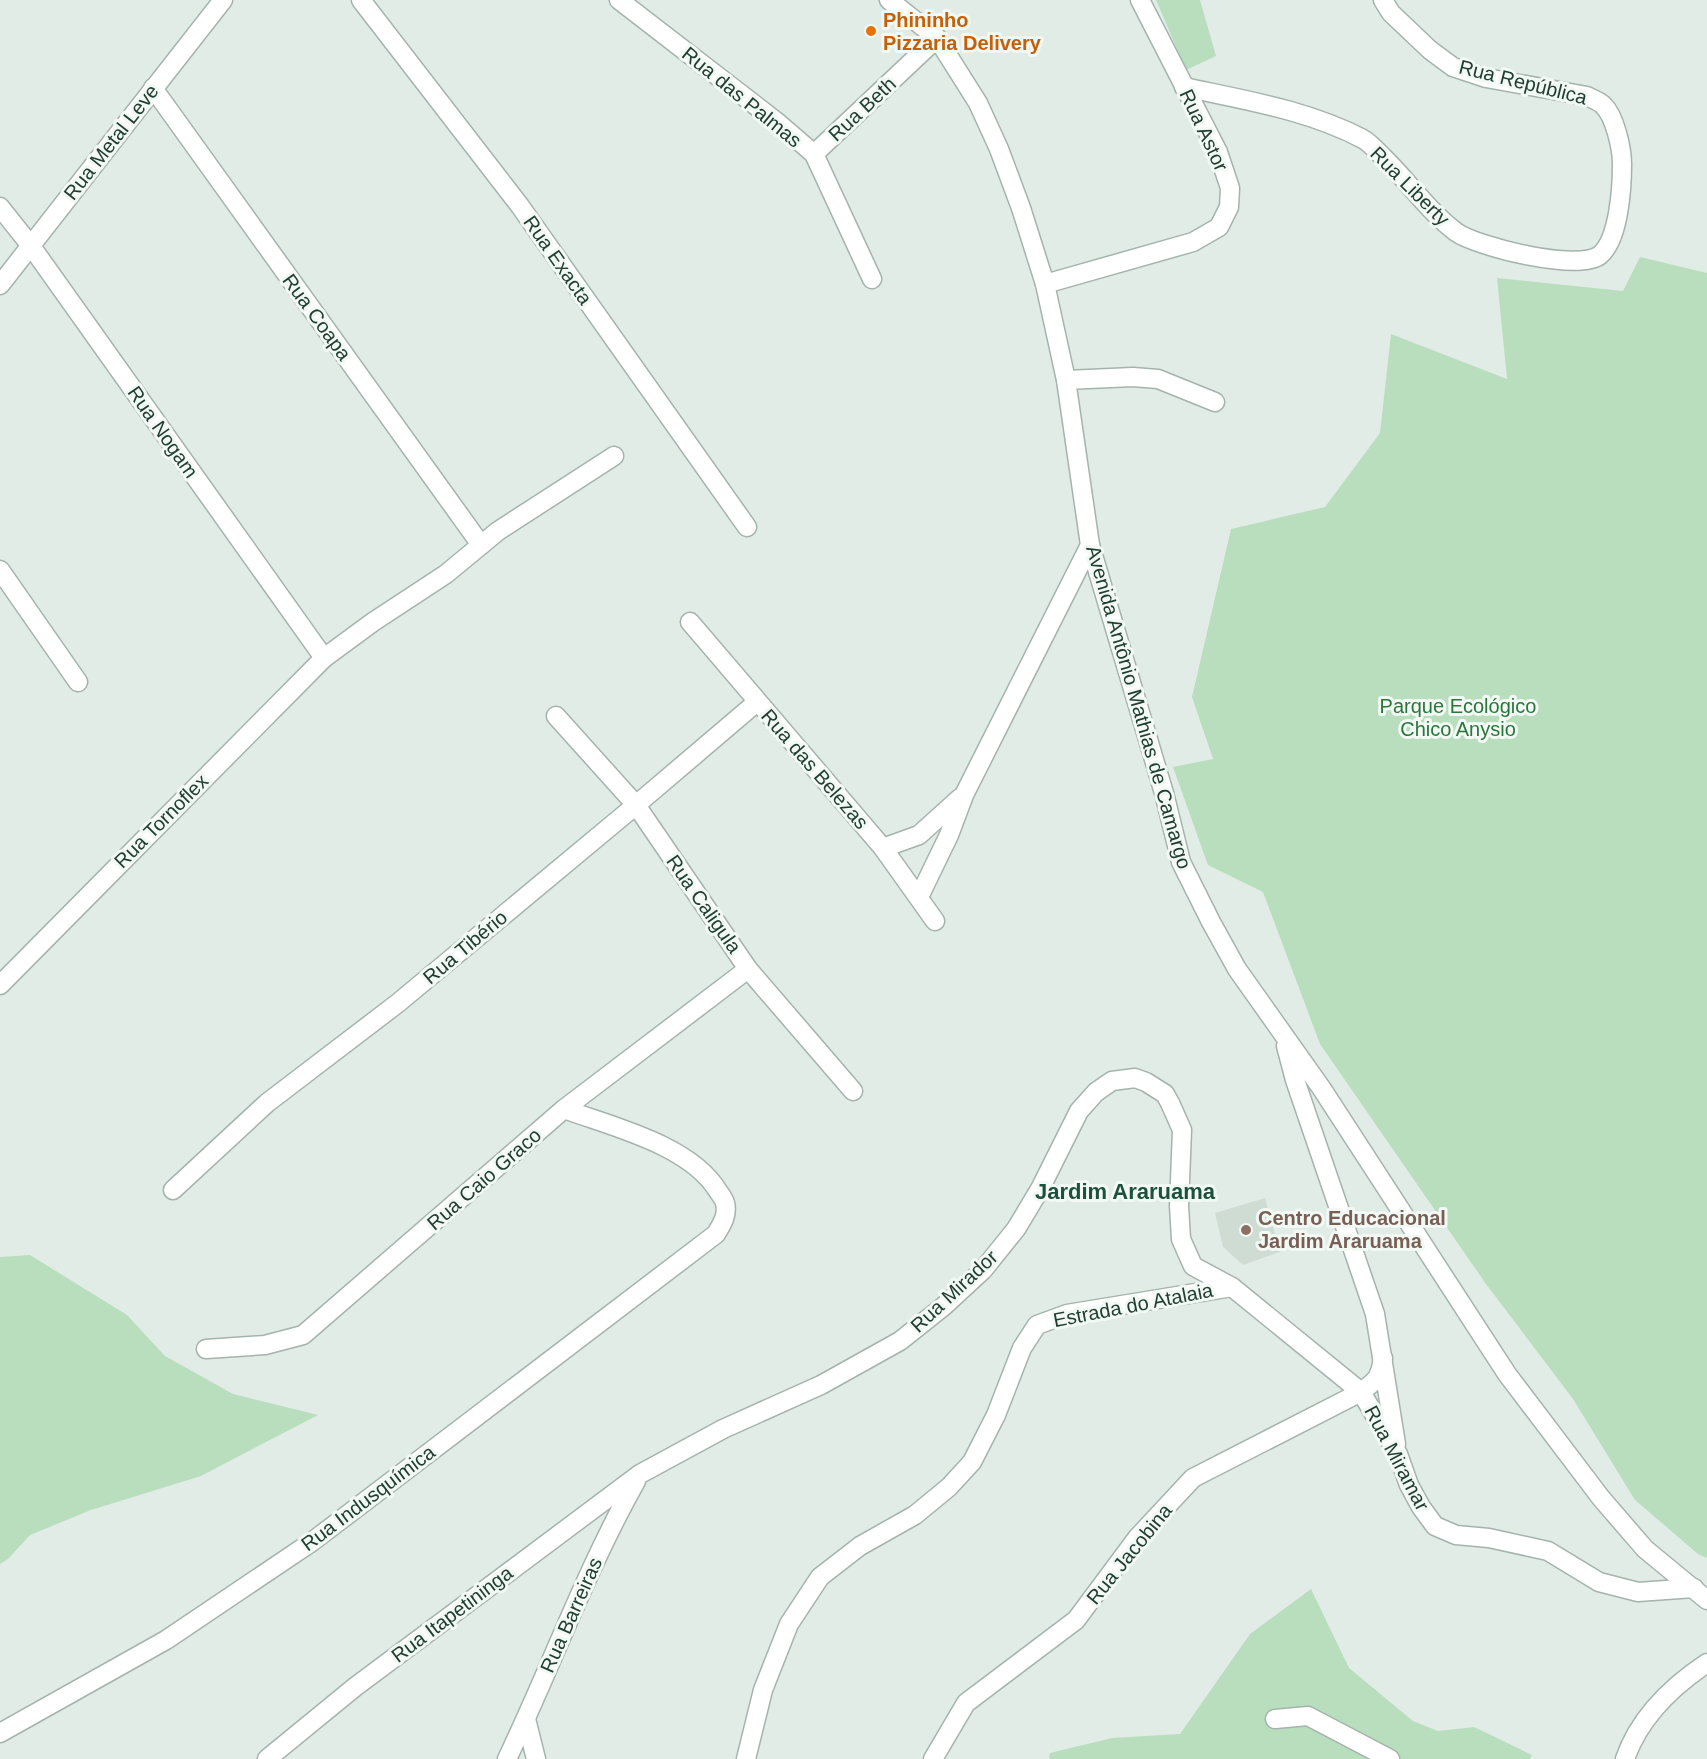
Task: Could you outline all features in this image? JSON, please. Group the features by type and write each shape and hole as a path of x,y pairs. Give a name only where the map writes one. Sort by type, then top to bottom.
{"street":[{"name":"Rua Metal Leve","path":"0,285 223,0"},
{"name":"Rua Exacta","path":"361,0 520,206 747,526"},
{"name":"Rua das Palmas","path":"619,0 777,122 814,154 872,279"},
{"name":"Avenida Antônio Mathias de Camargo","path":"889,0 937,38 978,103 1021,208 1045,284 1066,380 1090,545 1164,794 1181,862 1237,969 1322,1089 1507,1374 1601,1498 1645,1549 1700,1594"},
{"name":"Rua Astor","path":"1045,284 1193,242 1220,227 1229,207 1230,188 1218,152 1140,0"},
{"name":"Rua República","path":"1383,0 1398,21 1430,50 1454,67 1486,78 1587,96 1603,104 1611,116 1622,156 1622,192 1611,236 1602,254"},
{"name":"Rua Beth","path":"814,154 937,38"},
{"name":"Rua Liberty","path":"1184,87 1333,124 1366,141 1432,211 1457,233 1486,246 1540,258 1593,259 1602,254"},
{"name":"Rua Coapa","path":"153,88 481,545"},
{"name":"Rua Nogam","path":"0,207 31,246 324,658"},
{"path":"1066,380 1133,377 1158,379 1215,402"},
{"path":"324,658 373,622 446,574 498,531 614,456"},
{"path":"919,897 950,835 964,795 1090,545"},
{"path":"0,570 78,682"},
{"name":"Rua das Belezas","path":"690,622 883,848 935,921"},
{"name":"Rua Tornoflex","path":"0,986 324,658"},
{"name":"Rua Tibério","path":"172,1190 267,1103 398,1002 636,806 757,702"},
{"name":"Rua Caligula","path":"556,716 636,806 748,969 853,1091"},
{"path":"883,848 919,835 964,795"},
{"name":"Rua Caio Graco","path":"206,1349 265,1345 303,1335 564,1109 748,969"},
{"path":"1283,1036 1295,1080 1375,1314 1398,1454"},
{"name":"Rua Mirador","path":"640,1474 723,1429 821,1385 900,1341 944,1306 983,1270 1016,1229 1040,1189 1079,1111 1096,1092 1112,1081 1135,1078 1165,1094 1170,1102 1182,1130 1179,1206 1181,1239 1193,1266 1232,1287"},
{"name":"Rua Indusquímica","path":"0,1733 166,1640 313,1542 716,1234 725,1218 725,1202 713,1183 696,1166 677,1152 564,1109"},
{"name":"Rua Miramar","path":"1232,1287 1361,1392 1398,1454 1421,1507 1435,1526 1456,1535 1489,1538 1548,1551 1599,1582 1638,1592 1700,1594"},
{"name":"Estrada do Atalaia","path":"746,1759 763,1690 789,1624 820,1577 860,1546 915,1515 949,1486 972,1462 996,1415 1022,1348 1037,1325 1067,1314 1232,1287"},
{"name":"Rua Jacobina","path":"933,1759 966,1703 1076,1620 1137,1538 1192,1478 1361,1392 1377,1381 1381,1373 1383,1358"},
{"name":"Rua Barreiras","path":"507,1759 583,1584 613,1522 640,1474"},
{"name":"Rua Itapetininga","path":"267,1759 355,1687 640,1474"},
{"path":"1624,1759 1630,1743 1658,1702 1707,1663"},
{"path":"1275,1719 1308,1716 1390,1759"},
{"path":"526,1719 536,1759"}],"shaded area":[{"name":"Centro Educacional Jardim Araruama","path":"1265,1198 1280,1252 1243,1265 1223,1247 1215,1213"}],"green space":[{"path":"1156,0 1200,0 1216,56 1186,70"},
{"name":"Parque Ecológico Chico Anysio","path":"1640,257 1707,273 1707,1558 1698,1554 1635,1500 1573,1399 1486,1284 1320,1044 1263,892 1208,865 1173,767 1213,759 1192,697 1231,529 1325,507 1380,433 1391,334 1507,379 1497,278 1623,291"},
{"path":"30,1255 127,1315 165,1356 233,1394 318,1415 201,1476 91,1510 30,1535 8,1559 0,1564 0,1257"},
{"path":"1311,1589 1349,1668 1413,1721 1438,1731 1474,1727 1532,1755 1530,1759 1049,1759 1050,1753 1112,1738 1180,1734 1250,1634"}],"place":[{"name":"Phininho Pizzaria Delivery","path":"871,31"},
{"name":"Centro Educacional Jardim Araruama","path":"1246,1230"}],"district":[{"name":"Jardim Araruama","path":"1125,1191"}]}
